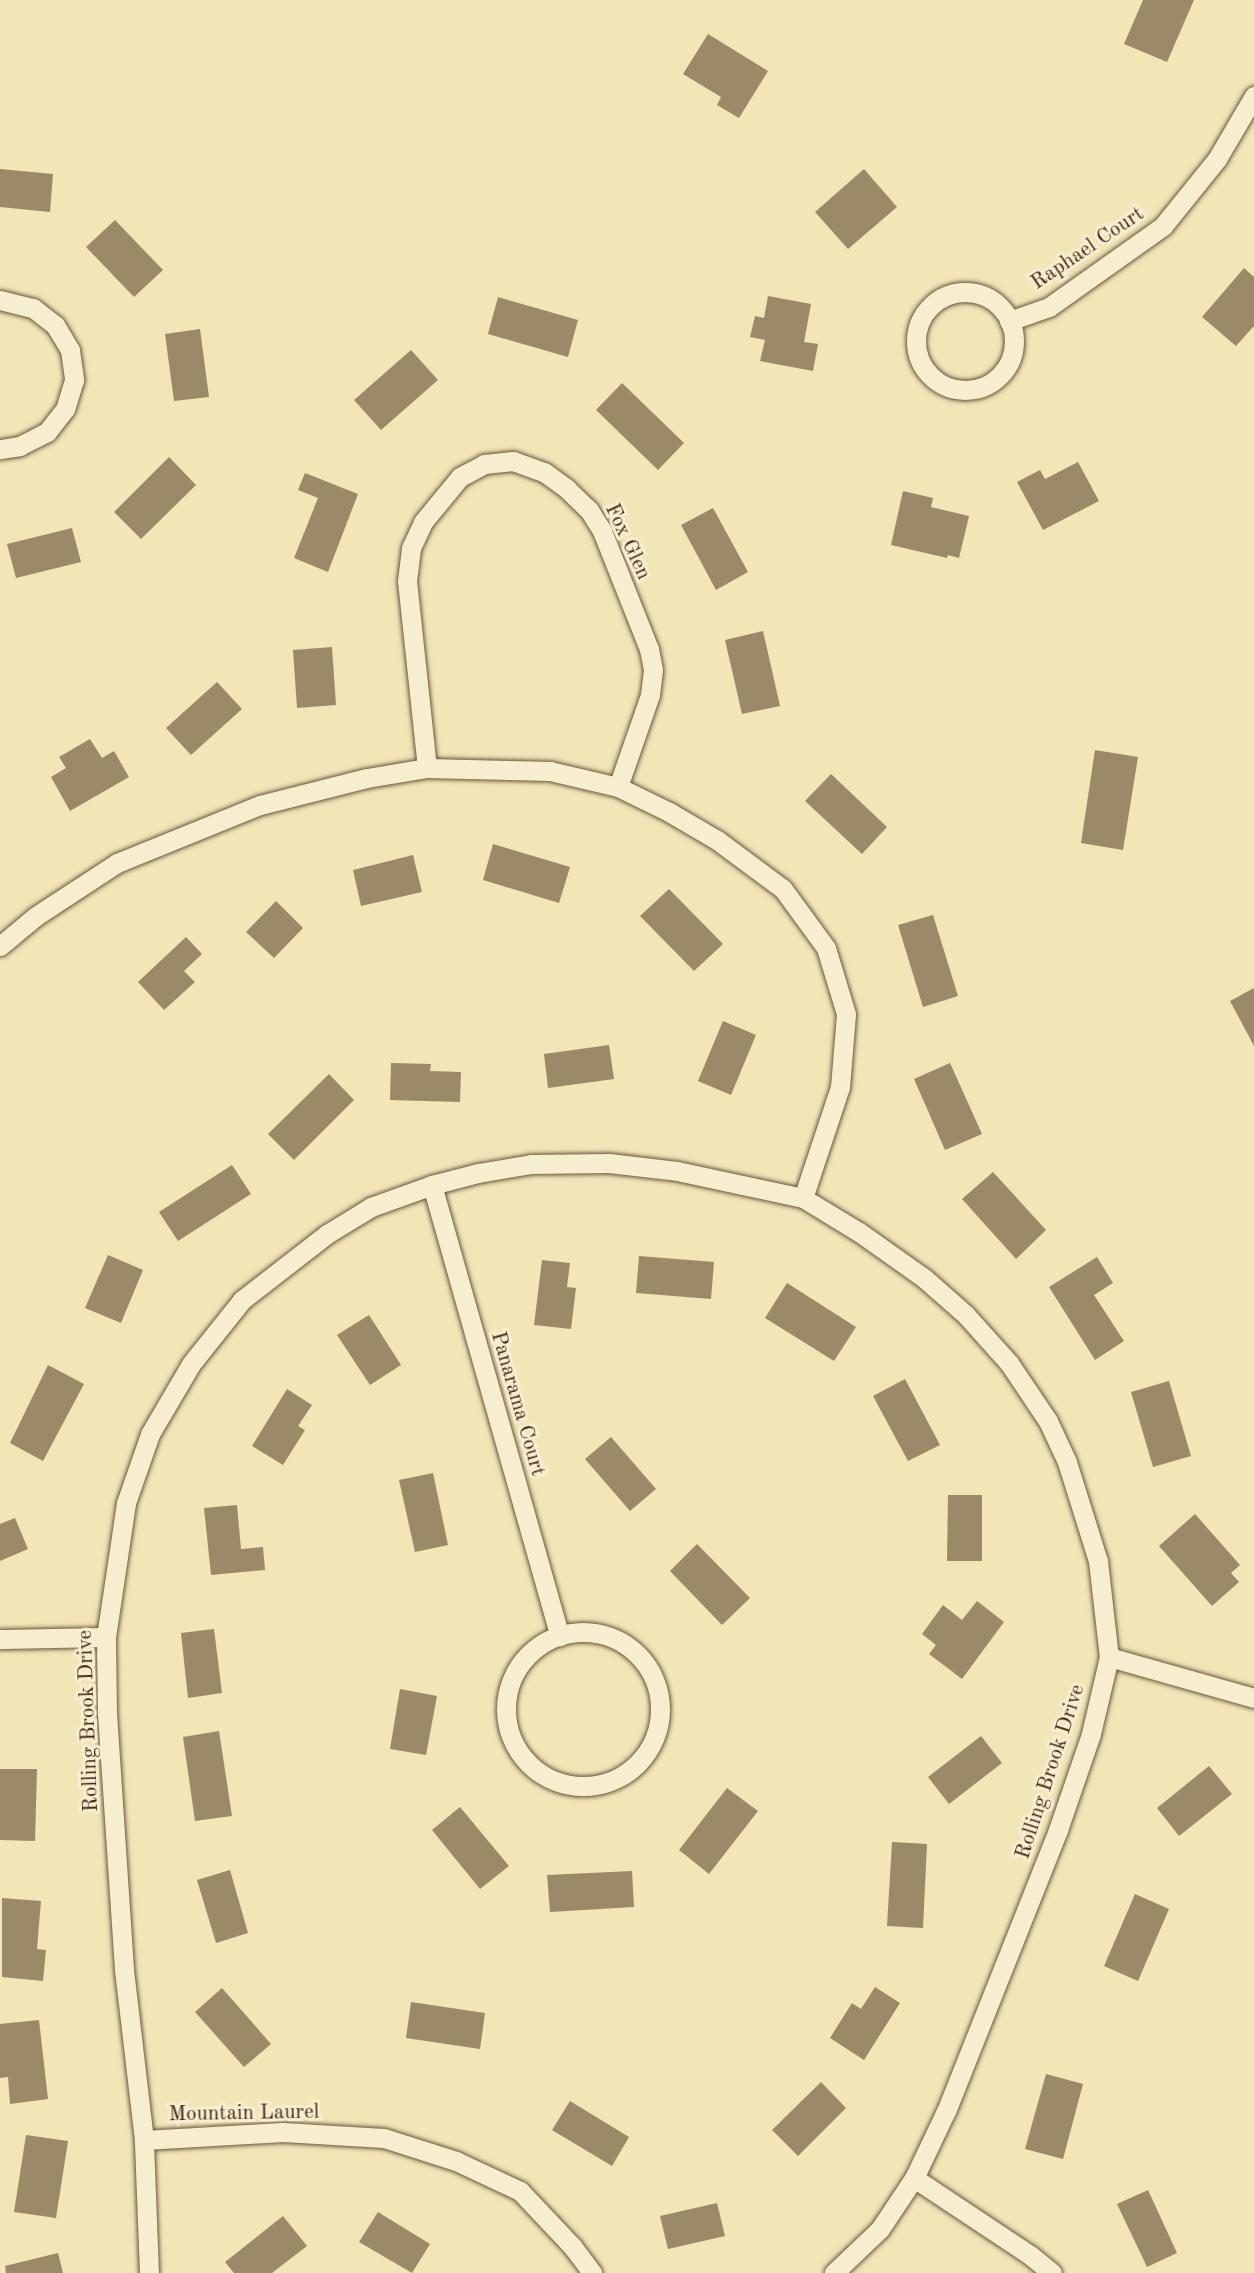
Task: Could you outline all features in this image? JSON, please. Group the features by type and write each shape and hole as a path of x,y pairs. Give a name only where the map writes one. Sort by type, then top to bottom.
{"street":[{"name":"Raphael Court","path":"1009,321 1049,307 1163,226 1217,159 1254,96"},
{"path":"968,292 980,295 1002,310 1009,321 1013,335 1009,363 1000,375 975,389 947,387 924,369 915,342 918,327 923,315 942,298 968,292"},
{"path":"0,300 33,308 55,325 70,350 74,380 65,409 47,432 20,446 0,449"},
{"name":"Fox Glen","path":"427,768 407,581 411,548 423,522 460,477 484,464 513,461 544,472 568,489 589,510 602,531 649,649 653,670 650,695 618,787"},
{"path":"0,946 36,916 117,863 260,805 367,778 427,768 550,771 618,787 717,840 783,889 826,948 846,1014 840,1087 803,1198"},
{"name":"Rolling Brook Drive","path":"149,2273 144,2140 124,1969 107,1713 106,1637 125,1503 150,1434 191,1364 242,1300 327,1234 371,1207 432,1185 531,1164 609,1163 677,1171 803,1198 859,1232 924,1278 965,1314 1009,1363 1048,1420 1067,1462 1098,1561 1109,1657 1091,1734 1058,1830 946,2111 914,2178 880,2229 834,2273"},
{"name":"Panarama Court","path":"432,1185 560,1636"},
{"path":"590,1632 618,1641 642,1660 656,1686 660,1716 652,1744 633,1768 607,1783 577,1786 548,1777 524,1759 509,1732 506,1702 514,1673 533,1650 560,1636 590,1632"},
{"path":"0,1639 106,1637"},
{"path":"1109,1657 1254,1698"},
{"name":"Mountain Laurel","path":"144,2140 283,2132 384,2138 456,2161 520,2191 572,2246 592,2273"},
{"path":"914,2178 1030,2255 1052,2273"}],"building":[{"path":"1143,0 1194,0 1167,62 1124,44"},
{"path":"708,34 768,71 739,118 717,105 721,97 683,74"},
{"path":"0,169 53,174 50,212 0,207"},
{"path":"864,169 897,207 848,249 815,212"},
{"path":"115,220 163,270 134,297 86,247"},
{"path":"1244,268 1254,277 1254,326 1236,346 1202,317"},
{"path":"768,296 811,304 804,342 818,344 813,371 760,361 765,340 750,337 755,316 764,318"},
{"path":"498,297 578,320 568,357 488,334"},
{"path":"200,329 209,397 174,401 165,334"},
{"path":"411,350 438,380 381,430 354,400"},
{"path":"622,383 684,443 658,470 596,410"},
{"path":"169,457 196,485 141,539 114,512"},
{"path":"1078,462 1099,501 1043,530 1017,482 1040,470 1045,479"},
{"path":"305,473 358,494 328,572 294,558 318,498 298,490"},
{"path":"903,491 933,498 931,507 969,516 959,558 948,555 947,558 891,545"},
{"path":"713,508 748,572 716,590 681,525"},
{"path":"72,528 81,562 16,578 7,544"},
{"path":"763,631 780,706 742,714 725,640"},
{"path":"332,647 336,705 297,708 293,650"},
{"path":"217,682 242,709 191,755 166,728"},
{"path":"90,739 102,758 114,751 129,777 70,811 51,777 66,768 59,757"},
{"path":"1095,750 1138,757 1123,850 1081,843"},
{"path":"831,774 887,827 862,854 805,801"},
{"path":"493,844 570,867 559,903 483,880"},
{"path":"413,855 422,892 361,906 353,870"},
{"path":"669,889 723,944 694,971 640,916"},
{"path":"276,901 303,928 274,958 246,932"},
{"path":"933,915 958,996 923,1007 898,925"},
{"path":"186,937 202,954 184,971 195,982 164,1010 138,982"},
{"path":"1254,988 1254,1046 1230,1001"},
{"path":"723,1021 756,1035 731,1095 698,1081"},
{"path":"609,1045 614,1079 548,1088 544,1054"},
{"path":"391,1063 431,1064 430,1071 461,1072 460,1102 390,1100"},
{"path":"950,1063 982,1134 945,1150 914,1079"},
{"path":"329,1074 354,1100 294,1160 268,1134"},
{"path":"232,1165 251,1194 178,1241 159,1212"},
{"path":"993,1172 1046,1230 1016,1259 962,1199"},
{"path":"108,1255 143,1270 121,1323 85,1308"},
{"path":"639,1256 714,1262 711,1299 636,1293"},
{"path":"1097,1257 1113,1283 1094,1295 1124,1341 1095,1360 1049,1287"},
{"path":"542,1260 570,1263 567,1287 576,1288 571,1329 534,1325"},
{"path":"787,1283 856,1327 834,1361 765,1318"},
{"path":"369,1315 401,1365 370,1385 337,1335"},
{"path":"48,1365 84,1384 43,1461 10,1443"},
{"path":"905,1379 940,1445 908,1461 873,1396"},
{"path":"1169,1381 1191,1456 1153,1467 1131,1392"},
{"path":"287,1389 312,1405 298,1426 305,1430 283,1465 252,1446"},
{"path":"611,1437 656,1489 630,1511 585,1459"},
{"path":"433,1473 448,1545 415,1552 399,1480"},
{"path":"948,1495 982,1495 982,1561 947,1561"},
{"path":"237,1505 241,1549 263,1547 265,1570 211,1575 204,1508"},
{"path":"1195,1514 1240,1565 1231,1573 1239,1582 1212,1606 1159,1546"},
{"path":"15,1518 28,1549 0,1561 0,1524"},
{"path":"697,1544 750,1598 722,1625 670,1571"},
{"path":"977,1601 1004,1622 962,1679 929,1654 936,1645 922,1634 943,1605 962,1620"},
{"path":"214,1629 222,1693 188,1698 181,1633"},
{"path":"400,1689 437,1696 426,1755 390,1749"},
{"path":"219,1731 232,1816 195,1821 183,1737"},
{"path":"981,1736 1002,1763 949,1804 928,1777"},
{"path":"1209,1766 1232,1794 1179,1836 1157,1808"},
{"path":"0,1769 37,1769 35,1841 0,1840"},
{"path":"727,1788 758,1811 709,1874 679,1850"},
{"path":"460,1807 509,1866 480,1889 432,1830"},
{"path":"892,1842 927,1844 923,1928 887,1926"},
{"path":"230,1870 248,1933 216,1943 197,1880"},
{"path":"632,1871 634,1907 550,1912 547,1875"},
{"path":"1135,1894 1169,1909 1138,1981 1104,1966"},
{"path":"2,1898 41,1901 37,1949 46,1950 43,1981 2,1977"},
{"path":"875,1987 900,2003 864,2060 830,2038 852,2003 861,2009"},
{"path":"222,1988 271,2044 244,2067 195,2012"},
{"path":"411,2002 485,2013 480,2049 406,2038"},
{"path":"39,2020 48,2099 10,2104 8,2077 0,2078 0,2024"},
{"path":"1046,2074 1083,2084 1063,2159 1025,2149"},
{"path":"821,2082 846,2108 798,2156 772,2130"},
{"path":"570,2101 629,2137 612,2166 552,2130"},
{"path":"26,2135 68,2141 56,2218 14,2212"},
{"path":"1148,2190 1177,2253 1147,2267 1117,2204"},
{"path":"717,2203 725,2236 668,2249 660,2216"},
{"path":"378,2212 430,2244 412,2273 359,2242"},
{"path":"283,2216 307,2246 272,2273 234,2273 225,2262"},
{"path":"58,2253 63,2273 6,2273 5,2266"}]}
